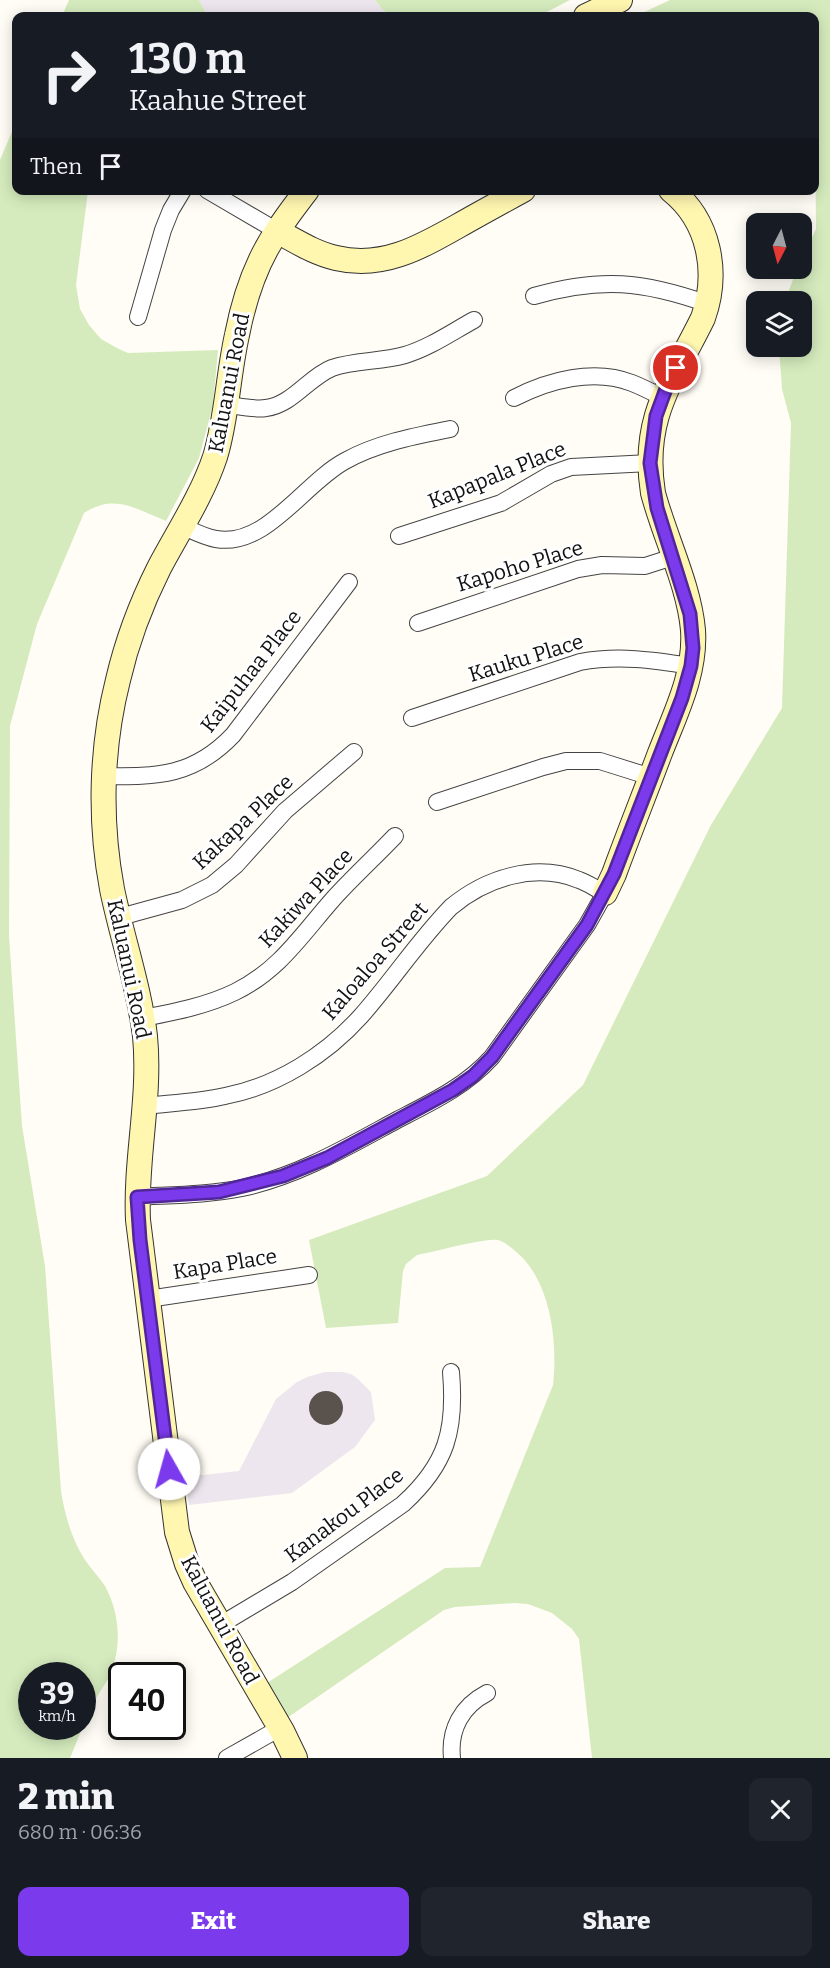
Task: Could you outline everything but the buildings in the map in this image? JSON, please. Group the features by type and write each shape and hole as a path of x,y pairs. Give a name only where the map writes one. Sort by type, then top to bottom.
{"street":[{"path":"594,12 620,0"},
{"path":"138,317 163,230 180,195"},
{"path":"216,195 307,248 336,258 359,261 381,260 411,252 514,195"},
{"name":"Kaluanui Road","path":"295,1758 191,1574 177,1532 140,1240 137,1197 146,1062 142,1018 108,859 104,818 104,776 112,708 126,652 146,597 199,495 215,456 243,308 256,273 277,231 303,195"},
{"path":"137,1197 219,1192 251,1186 283,1176 327,1158 458,1087 483,1067 500,1046 587,925 605,893 682,698 691,666 693,648 690,614 653,493 650,463 652,432 662,397 708,304 711,274 707,244 695,217 676,195"},
{"path":"534,296 587,284 618,283 664,291 708,304"},
{"path":"225,404 256,409 273,407 281,404 316,377 332,369 405,355 431,344 474,320"},
{"path":"514,398 550,382 590,376 631,382 662,397"},
{"path":"182,526 216,539 232,540 246,537 261,530 313,483 344,461 394,442 450,429"},
{"name":"Kapapala Place","path":"399,536 501,503 551,474 571,467 650,463"},
{"name":"Kapoho Place","path":"418,623 578,569 602,565 645,566 673,557"},
{"name":"Kaipuhaa Place","path":"104,776 147,776 171,773 194,765 215,752 233,735 349,582"},
{"name":"Kauku Place","path":"412,718 580,662 629,658 691,666"},
{"name":"Kakapa Place","path":"120,917 182,900 212,885 236,866 290,807 354,752"},
{"path":"437,802 566,761 600,761 651,777"},
{"name":"Kakiwa Place","path":"142,1018 220,999 267,972 290,952 334,898 395,836"},
{"name":"Kaloaloa Street","path":"144,1106 227,1096 270,1082 310,1060 328,1047 361,1016 451,907 469,893 489,882 518,874 549,873 579,880 605,893"},
{"name":"Kapa Place","path":"148,1299 309,1275"},
{"name":"Kanakou Place","path":"220,1626 292,1582 403,1504 418,1490 436,1465 448,1436 453,1406 451,1372"},
{"path":"452,1758 452,1736 459,1718 471,1703 487,1693"},
{"path":"227,1758 280,1728"}],"shaded area":[{"path":"199,0 375,0 386,12 206,12"},
{"path":"325,1372 351,1374 371,1392 375,1420 355,1447 292,1493 189,1505 185,1477 239,1471 276,1399 297,1382"}],"green space":[{"path":"69,0 199,0 206,12 64,12"},
{"path":"375,0 570,0 547,12 386,12"},
{"path":"670,0 830,0 830,1758 592,1758 579,1639 572,1629 552,1613 528,1604 515,1603 455,1607 444,1610 284,1720 267,1683 445,1568 480,1567 553,1385 554,1368 553,1331 544,1294 527,1262 505,1243 498,1240 482,1241 417,1255 406,1264 403,1271 398,1323 326,1328 309,1240 487,1176 583,1085 711,825 782,708 791,423 782,389 780,357 812,357 812,291 789,291 793,279 812,279 812,237 816,229 816,195 819,195 819,12 644,12"},
{"path":"12,132 12,195 87,195 76,285 80,309 89,325 101,339 128,353 218,350 213,405 199,458 166,521 135,508 116,504 95,507 84,513 37,624 10,726 9,936 22,1126 45,1266 61,1491 73,1536 85,1560 105,1586 114,1608 118,1630 114,1662 108,1662 108,1678 96,1699 96,1662 18,1662 18,1740 78,1740 70,1758 0,1758 0,160"}],"route":[{"path":"169,1469 140,1240 137,1197 219,1192 283,1176 327,1158 453,1090 473,1076 492,1057 587,925 614,874 682,698 691,666 693,631 687,598 657,508 650,463 652,432 660,401 676,368"}]}
